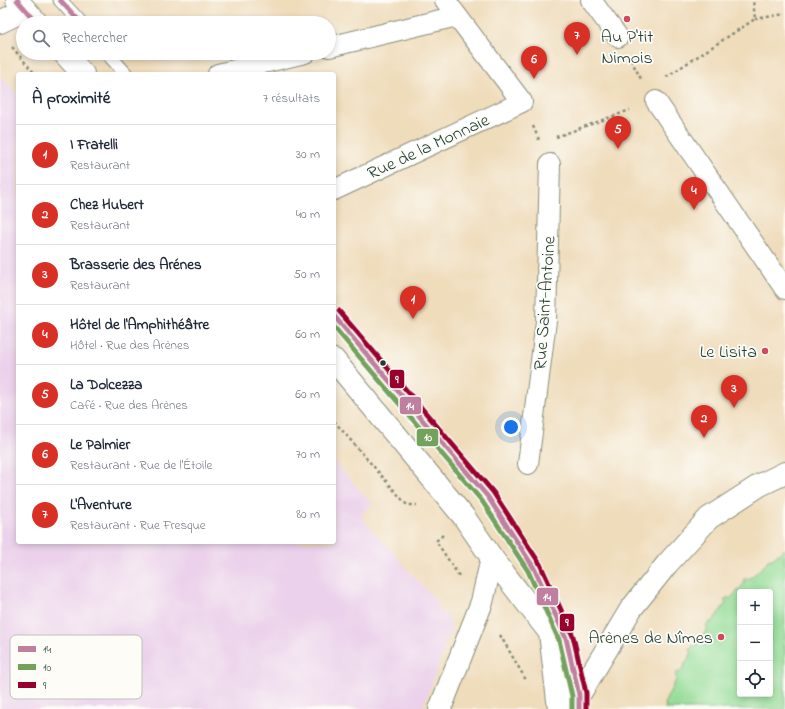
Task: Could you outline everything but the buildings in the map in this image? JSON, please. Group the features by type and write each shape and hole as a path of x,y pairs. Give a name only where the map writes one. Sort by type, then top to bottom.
{"street":[{"path":"445,0 522,102"},
{"path":"591,0 618,37"},
{"path":"0,22 26,11"},
{"path":"336,45 457,16"},
{"path":"70,60 81,72"},
{"path":"226,72 276,60"},
{"path":"651,95 785,289"},
{"name":"Rue de la Monnaie","path":"336,189 522,102"},
{"name":"Rue Saint-Antoine","path":"528,464 546,321 550,164"},
{"path":"336,362 464,517 492,558 550,633 569,705"},
{"path":"569,705 631,609 667,564 709,518 760,485 785,473"},
{"path":"440,709 482,602 492,558"}],"lane":[{"path":"60,0 75,16"},
{"path":"113,60 124,72"},
{"path":"336,318 488,497 534,568 566,638 569,705"}],"path":[{"path":"753,0 755,19"},
{"path":"540,143 651,95 755,19 785,14"},
{"path":"618,37 651,95"},
{"path":"10,45 16,52"},
{"path":"23,60 34,72"},
{"path":"522,102 550,164"},
{"path":"336,423 407,505 454,505"}],"shaded area":[{"path":"0,76 16,94 16,544 336,544 336,463 373,505 361,515 365,522 438,603 438,610 450,620 451,631 443,642 445,648 422,709 0,709"}],"green space":[{"name":"Arènes de Nîmes","path":"785,549 785,709 665,709 666,705 664,704 677,678 675,676 677,672 680,673 692,652 690,650 693,645 696,646 708,628 706,626 709,622 712,622 726,603 724,601 728,597 730,599 737,592 737,697 773,697 773,589 739,589 745,583 743,580 747,578 749,579 767,563 766,562 769,559 771,560"}],"transit line":[{"name":"14","path":"17,0 31,16"},
{"name":"14","path":"60,0 75,16"},
{"name":"9","path":"339,311 493,492 540,564 573,636 586,693 586,709"},
{"name":"14","path":"336,318 488,497 534,568 566,638 579,695 579,709"},
{"name":"10","path":"336,329 482,501 528,571 559,640 572,696 572,709"}],"place":[{"name":"Au P'tit Nimois","path":"627,19"},
{"name":"L'Aventure","path":"577,55"},
{"name":"Le Palmier","path":"534,79"},
{"name":"La Dolcezza","path":"618,149"},
{"name":"Hôtel de l'Amphithéâtre","path":"694,210"},
{"name":"I Fratelli","path":"413,319"},
{"name":"Le Lisita","path":"765,351"},
{"name":"Brasserie des Arénes","path":"734,408"},
{"name":"Chez Hubert","path":"704,438"},
{"name":"Arènes de Nîmes","path":"721,637"}]}
